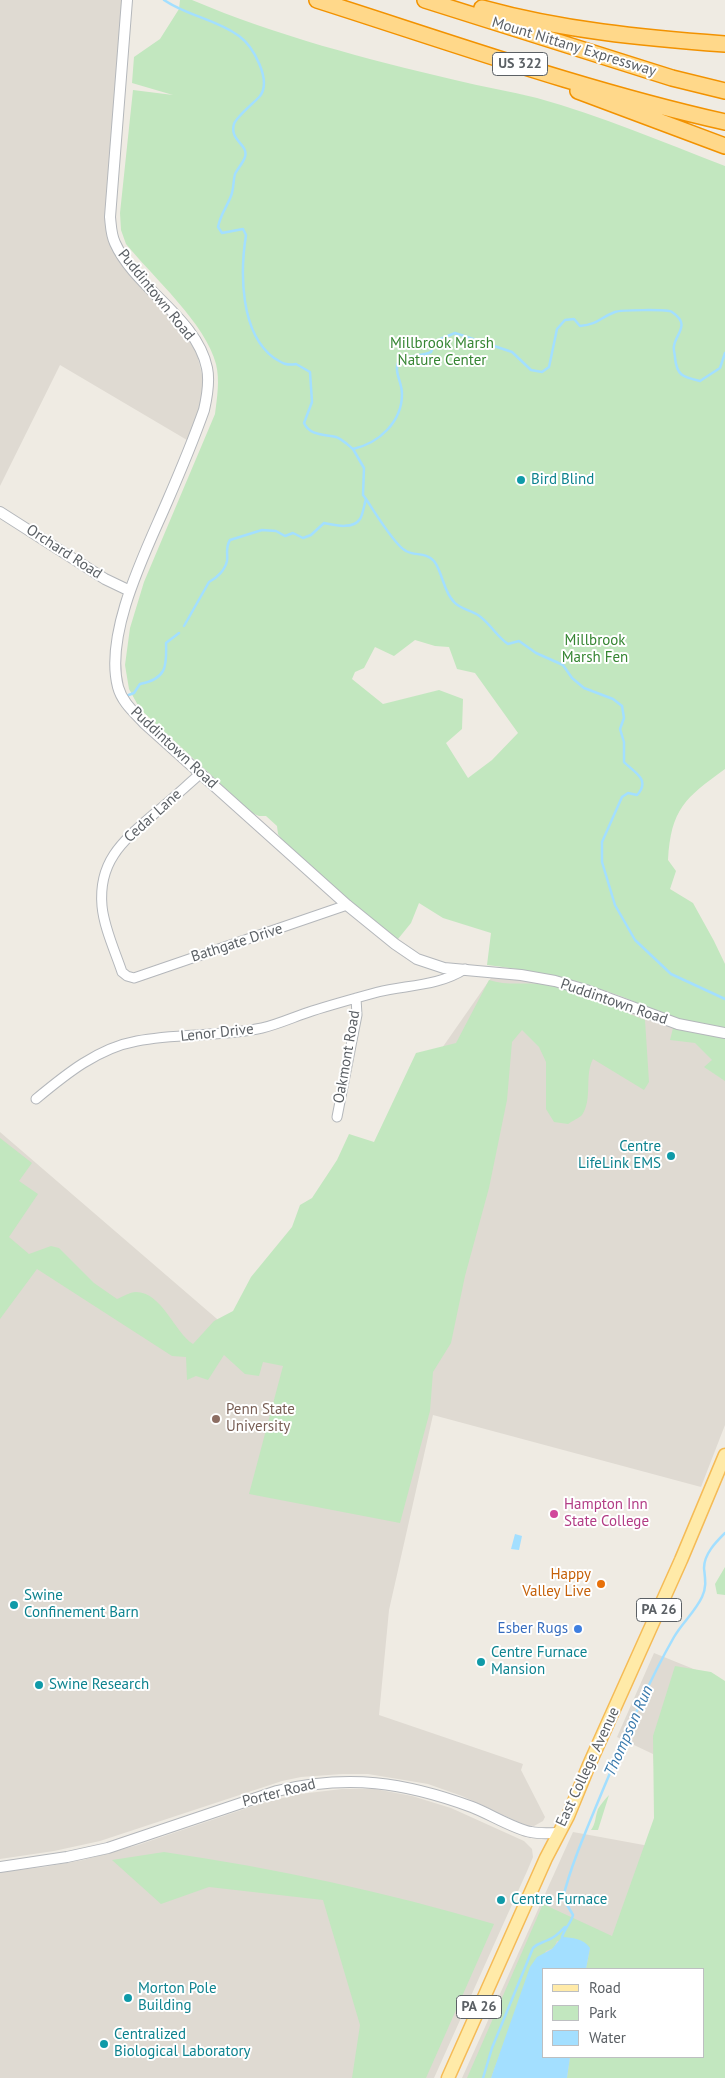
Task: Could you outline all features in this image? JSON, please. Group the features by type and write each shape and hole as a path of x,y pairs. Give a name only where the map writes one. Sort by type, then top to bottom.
{"highway":[{"name":"Mount Nittany Expressway","path":"317,0 636,99 725,122"},
{"name":"Mount Nittany Expressway","path":"424,0 672,78 725,91"},
{"path":"454,0 518,18 614,34 725,44"},
{"path":"370,17 437,44 567,86 725,146"}],"main road":[{"name":"East College Avenue","path":"448,2078 558,1833 568,1816 681,1560 725,1455"}],"street":[{"name":"Puddintown Road","path":"127,0 110,217 112,236 124,258 198,346 207,368 208,383 208,396 201,419 130,591 118,645 116,665 119,688 128,706 200,774 347,905 417,959 436,966 555,981 586,990 678,1024 725,1033"},
{"name":"Orchard Road","path":"0,512 105,579 130,591"},
{"name":"Cedar Lane","path":"127,976 122,972 102,908 101,889 105,871 113,854 125,840 200,774"},
{"name":"Bathgate Drive","path":"127,976 134,978 347,905"},
{"name":"Lenor Drive","path":"36,1099 68,1073 83,1064 112,1049 136,1041 226,1034 264,1027 356,998 415,984 440,981 465,969"},
{"name":"Oakmont Road","path":"337,1117 357,1015 356,998"},
{"name":"Porter Road","path":"0,1867 44,1861 108,1848 277,1791 302,1785 345,1781 386,1783 417,1789 484,1812 530,1832 558,1833"}],"shaded area":[{"path":"0,0 122,0 106,222 154,299 187,337 197,354 204,383 202,401 187,440 60,365 0,486"},
{"name":"Penn State University","path":"493,975 523,978 578,991 617,1008 684,1029 725,1071 725,1425 701,1487 433,1415 389,1610 379,1715 523,1764 521,1770 545,1817 543,1821 534,1826 525,1825 462,1796 428,1784 368,1774 342,1774 301,1777 282,1781 100,1841 54,1851 0,1859 0,1132 224,1325 375,1144"},
{"path":"654,1653 706,1674 725,1698 725,2078 462,2078 573,1832 660,1848 653,1754 617,1737"},
{"path":"342,1789 375,1789 412,1796 451,1808 524,1841 532,1849 533,1857 528,1869 434,2078 0,2078 0,1872 83,1860 138,1845 262,1803 300,1794"}],"green space":[{"name":"Millbrook Marsh Nature Center","path":"180,0 192,0 256,25 322,46 422,72 537,98 608,121 725,166 725,769 700,788 683,806 673,828 668,860 676,871 670,889 693,903 725,964 725,1081 704,1067 712,1060 695,1043 670,1040 675,1020 653,1009 583,984 536,972 487,965 491,933 443,918 419,903 411,923 398,939 356,907 285,844 278,834 277,826 266,816 252,813 140,709 129,689 125,665 130,628 144,582 215,414 218,389 216,364 202,333 177,301 126,244 121,230 120,213 133,90 173,95 132,83 134,57 160,39 179,9","holes":["415,640 435,646 449,647 457,669 475,673 518,733 492,760 468,778 446,743 462,729 463,699 439,690 383,704 352,679 355,672 364,668 375,647 394,656"]},
{"path":"489,980 502,983 556,986 582,994 645,1020 649,1082 644,1090 593,1059 589,1073 587,1102 582,1115 568,1124 554,1122 546,1109 546,1062 539,1047 522,1030 512,1042 507,1100 489,1188 465,1276 451,1343 433,1372 430,1411 400,1523 249,1494 283,1366 263,1362 259,1376 245,1374 224,1355 208,1380 196,1376 187,1380 186,1357 172,1356 37,1269 0,1319 0,1138 32,1163 19,1181 38,1194 9,1237 29,1254 51,1246 59,1248 94,1283 117,1299 134,1292 153,1298 193,1344 214,1321 233,1311 251,1277 292,1227 300,1205 312,1198 337,1160 349,1134 374,1142 416,1053 456,1043"},
{"path":"725,1567 725,1595 717,1594 715,1584"},
{"path":"675,1666 711,1672 725,1681 725,2078 567,2078 570,2058 705,2058 705,1968 586,1968 590,1948 557,1941 554,1948 546,1951 505,2040 491,2078 467,2078 543,1904 612,1936 654,1818 653,1736"},
{"path":"609,1795 598,1830 591,1830 598,1809"},
{"path":"164,1852 289,1873 412,1901 494,1924 426,2078 352,2078 360,2025 323,1900 209,1887 161,1904 112,1860"}],"water":[{"path":"515,1534 522,1536 519,1550 511,1549"},
{"path":"562,1937 581,1940 590,1948 586,1968 542,1968 542,2058 570,2058 567,2078 491,2078 530,1967 537,1957 552,1949"}],"waterway":[{"path":"164,0 182,10 221,25 239,36 250,47 259,64 264,81 263,89 260,96 242,113 234,124 234,134 244,149 245,157 235,174 232,193 218,227 222,233 243,229 246,235 243,284 245,301 254,334 274,358 289,365 296,364 310,372 312,402 304,423 310,430 318,434 336,437 353,449 372,442 387,430 398,414 402,394 397,373 399,360 431,352 436,341 455,333 512,352 531,370 542,372 549,367 557,329 565,320 574,319 580,326 595,322 615,312 662,310 672,312 681,321 682,325 675,341 674,349 677,369 682,375 700,381 720,368 725,353"},
{"name":"Thompson Run","path":"353,449 364,468 363,495 401,548 409,552 428,556 434,561 450,598 456,604 482,618 508,644 519,641 536,653 563,665 572,678 584,688 613,699 622,706 624,718 620,729 624,742 624,762 639,776 642,784 637,795 628,793 622,797 602,842 602,862 615,905 635,940 671,974 725,999"},
{"path":"184,626 209,582 223,571 227,561 227,550 230,540 262,530 276,531 285,536 293,533 303,538 311,535 324,523 343,526 353,525 361,517 366,499"},
{"path":"126,696 134,693 140,684 149,682 160,675 165,665 166,643 179,633"},
{"name":"Thompson Run","path":"562,1937 573,1915 563,1898 586,1831 627,1733 654,1675 674,1637 696,1608 704,1593 706,1558 725,1533"},
{"path":"483,2078 492,2048 533,1948 553,1938 565,1927"}],"place":[{"name":"Bird Blind","path":"521,480"},
{"name":"Centre LifeLink EMS","path":"671,1156"},
{"name":"Penn State University","path":"216,1419"},
{"name":"Hampton Inn State College","path":"554,1514"},
{"name":"Happy Valley Live","path":"601,1584"},
{"name":"Swine Confinement Barn","path":"14,1605"},
{"name":"Esber Rugs","path":"578,1629"},
{"name":"Centre Furnace Mansion","path":"481,1662"},
{"name":"Swine Research","path":"39,1685"},
{"name":"Centre Furnace","path":"501,1900"},
{"name":"Morton Pole Building","path":"128,1998"},
{"name":"Centralized Biological Laboratory","path":"104,2044"}],"park label":[{"name":"Millbrook Marsh Fen","path":"595,650"}]}
